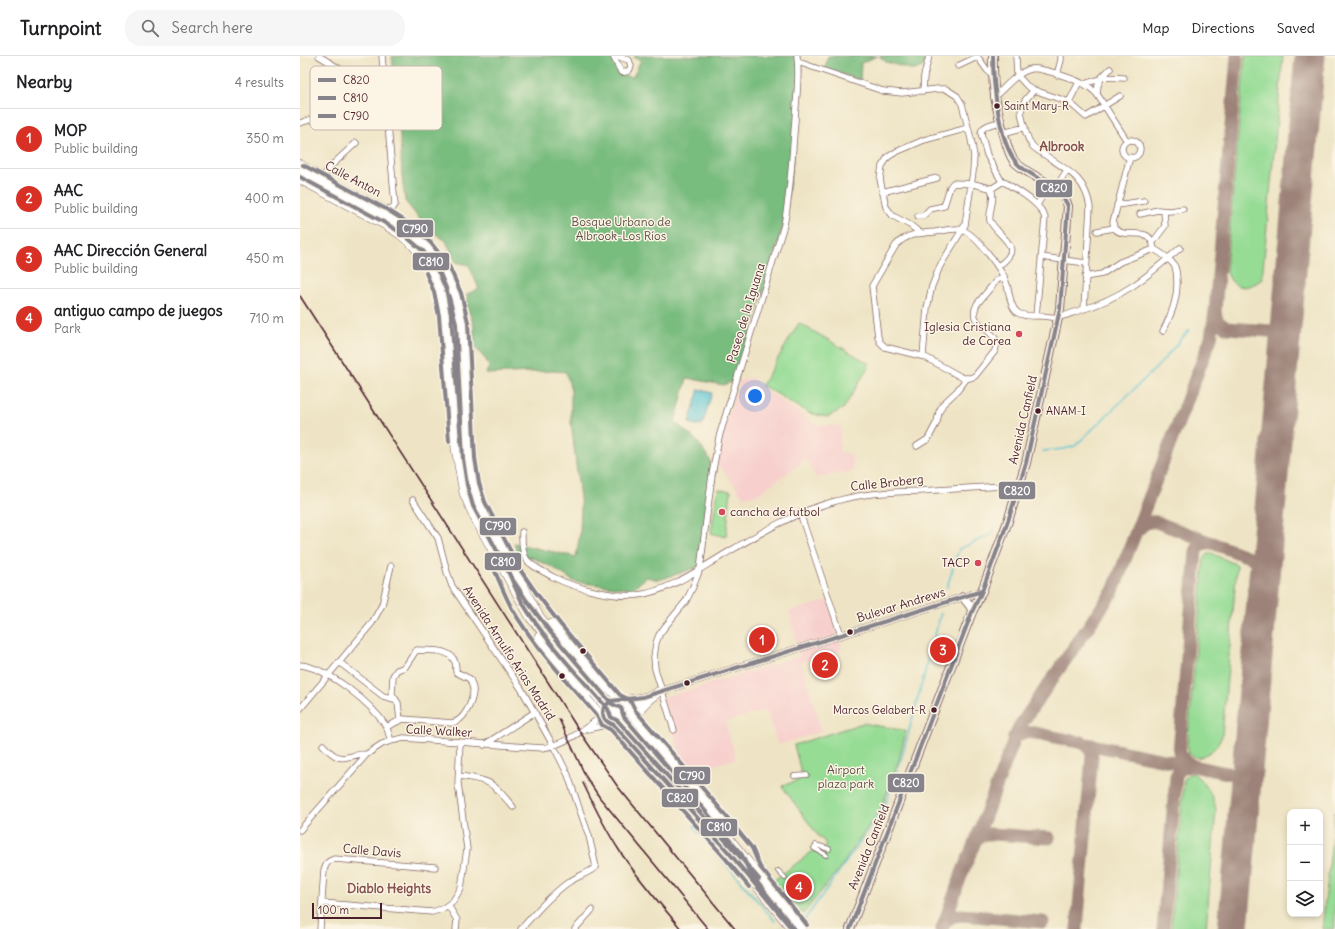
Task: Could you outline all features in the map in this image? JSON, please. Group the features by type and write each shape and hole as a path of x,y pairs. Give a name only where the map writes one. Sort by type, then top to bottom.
{"main road":[{"name":"Avenida Canfield","path":"850,929 906,787 972,612 982,591 1020,485 1029,451 1061,301 1068,206 1064,196 1015,161 1009,151 994,97 992,74 993,56"},
{"path":"300,170 408,229 433,253 443,267 452,286 462,323 469,459 473,484 479,504 538,616 596,690 603,714"},
{"path":"300,178 400,234 413,245 424,258 433,273 440,290 444,315 456,448 463,487 475,518 497,558 531,618 545,636 689,792 755,870 790,923"},
{"path":"963,597 971,607 972,612"},
{"path":"596,690 619,700"},
{"path":"639,737 640,709 643,704 660,692"},
{"path":"629,712 639,737 730,854 790,923 802,929"},
{"path":"612,724 639,737"}],"street":[{"path":"319,56 335,66"},
{"path":"382,56 383,66"},
{"path":"613,56 621,72 630,70 631,66 629,60 616,56"},
{"path":"923,91 924,76 929,56"},
{"path":"1016,56 1017,75 1027,86 1034,90 1069,102 1086,117 1105,107 1120,96"},
{"path":"1057,75 1062,60 1061,56"},
{"path":"958,66 977,57 992,74"},
{"path":"797,59 883,91 902,93 943,89 954,93 962,104 974,156 972,183 965,225 942,262 932,286 927,308 923,356"},
{"name":"Paseo de la Iguana","path":"674,730 660,692 654,660 656,643 658,636 686,601 700,569 715,456 719,437 784,225 792,155 797,59"},
{"path":"994,97 1017,75 1030,69 1039,69 1082,83 1097,94 1127,141"},
{"path":"1082,83 1094,82 1110,69"},
{"path":"1102,77 1124,78"},
{"path":"1097,94 1098,85 1102,77"},
{"path":"1069,102 1082,83"},
{"path":"1034,90 1021,107 1029,141 1033,146 1080,181 1088,195 1090,207 1084,309"},
{"path":"300,124 310,120"},
{"path":"1000,122 984,127 981,130 987,155 1002,182 1006,183 1037,205 1044,218 1036,316"},
{"path":"1003,133 1025,127"},
{"path":"920,233 890,213 886,207 880,179 880,171 884,162 891,155 924,140 968,128"},
{"name":"Calle Anton","path":"300,163 386,209 393,208 395,205 388,130"},
{"path":"1133,140 1138,143 1140,148 1136,156 1130,157 1125,155 1123,150 1127,141 1133,140"},
{"path":"323,176 332,165 356,143"},
{"path":"1130,157 1113,220 1114,228 1118,232 1124,234 1142,234 1153,242"},
{"path":"1037,205 1067,170"},
{"path":"882,192 937,178"},
{"path":"991,189 1002,182"},
{"path":"918,216 923,216 930,209 944,206 950,187 953,183 972,183 988,187 993,193 989,217 990,222 1009,245 1011,250 1011,255 1007,260 998,266"},
{"path":"1117,205 1144,201"},
{"path":"1140,214 1158,210 1170,212 1183,209"},
{"path":"1163,331 1175,303 1177,293 1177,275 1174,265 1154,249 1153,242 1165,226 1164,211"},
{"path":"1097,231 1114,228"},
{"path":"1004,276 996,281 978,302 974,311 977,322 995,338 997,343 996,348 977,374 972,377 961,377 923,356 887,347 881,344 878,337 872,289 873,283 896,245 906,237 920,233 956,229 963,230 970,234 998,266 1004,276 1014,309 1023,315 1058,317 1107,300 1129,289 1149,276 1180,248"},
{"path":"1085,277 1102,274 1120,262 1154,249"},
{"path":"1041,257 1086,263"},
{"path":"917,446 928,439 937,422 939,412 943,404 957,391 967,378"},
{"name":"Calle Broberg","path":"522,532 523,554 528,562 535,567 570,584 605,593 637,595 653,592 674,583 800,513 837,500 866,494 1020,485"},
{"name":"Avenida Arnulfo Arias Madrid","path":"413,500 438,538 452,586 522,690 568,775 588,836 596,867 571,880 552,895 521,929"},
{"path":"800,513 841,635"},
{"path":"300,709 372,623 382,605 391,566"},
{"name":"Bulevar Andrews","path":"619,700 643,697 660,692 982,591"},
{"path":"386,727 403,719 452,723 458,722 464,715 471,701 474,690 470,679 456,672 455,661 450,655 445,652 417,650 405,667 394,673 392,694 398,703 400,720"},
{"path":"340,662 383,696 394,699"},
{"path":"300,665 328,675 366,702 386,727 391,741"},
{"name":"Bulevar Andrews","path":"629,712 643,697"},
{"path":"619,700 626,704 629,712 625,722 620,725 612,724 606,721 603,714 604,709 609,702 619,700"},
{"path":"484,745 535,712"},
{"name":"Calle Walker","path":"300,830 367,754 382,744 404,738 484,745 542,748 554,747 585,729 603,714"},
{"name":"Calle Walker","path":"585,729 612,724"},
{"path":"322,903 432,912 442,909 453,901 461,888 467,848 458,783 460,742"},
{"path":"323,745 337,757 367,754"},
{"path":"794,776 807,775"},
{"path":"458,776 479,779 491,783 513,807"},
{"path":"826,855 815,846 829,849"},
{"name":"Calle Davis","path":"320,929 324,870 329,861 334,859 436,867"},
{"path":"778,872 785,878"},
{"path":"448,905 457,920 456,929"},
{"path":"575,929 592,910"}],"shaded area":[{"path":"752,378 764,389 817,425 841,426 839,452 851,454 854,471 816,478 809,463 805,460 757,495 744,497 716,462 726,421 740,381"},
{"path":"828,600 842,650 801,662 822,731 778,745 766,710 725,722 736,759 686,773 662,698 800,656 789,612"}],"green space":[{"name":"Bosque Urbano de Albrook-Los Ríos","path":"392,56 613,56 617,64 619,75 633,77 641,60 634,58 635,56 799,56 802,68 794,149 784,223 736,381 723,385 687,378 675,422 697,441 710,460 712,476 701,566 659,580 647,577 632,589 575,582 552,567 533,558 518,555 514,543 576,557 580,533 581,507 571,421 571,390 566,372 553,371 486,374 489,366 474,346 474,325 468,309 467,294 479,289 469,265 456,262 446,241 426,227 405,201 399,130 442,130 442,66 393,66"},
{"path":"828,56 878,56 861,63 860,80 825,68"},
{"path":"879,56 927,56 923,67 914,70 886,62"},
{"path":"1245,56 1283,56 1262,279 1245,287 1236,285 1228,276 1226,269"},
{"path":"799,323 870,364 844,408 827,417 809,413 762,385"},
{"name":"cancha de futbol","path":"718,489 731,491 726,537 711,533"},
{"path":"1211,553 1237,565 1222,736 1213,750 1198,758 1188,754 1187,748 1204,560 1206,555"},
{"name":"Airport plaza park","path":"863,723 906,731 899,760 882,806 843,864 803,914 773,881 813,851 821,853 825,847 825,842 819,837 782,786 799,780 802,776 794,745"},
{"path":"1193,773 1208,789 1216,810 1206,929 1171,929 1184,781 1187,776"},
{"path":"1335,812 1335,929 1322,929"}],"water":[{"path":"699,389 712,393 702,426 689,423"}],"waterway":[{"path":"1043,451 1064,449 1075,446 1158,366 1189,330"},
{"path":"947,587 959,549 992,534 994,526"},
{"path":"802,923 885,805 901,760 941,613"},
{"path":"694,825 694,827 775,921"}],"taxiway":[{"path":"942,929 962,873 1019,727 1113,591 1211,338 1215,311 1237,56"},
{"path":"1215,311 1217,321 1227,328 1285,332"},
{"path":"1137,531 1141,526 1150,522 1156,522 1265,563"},
{"path":"1192,765 1187,763 1181,757 1179,752 1196,551 1203,544 1213,543"},
{"path":"1014,737 1024,732 1035,733 1246,777"},
{"path":"1077,929 1092,756 1090,748 1082,742"},
{"path":"1163,929 1176,776 1180,769 1192,765"},
{"path":"977,837 992,834 1049,838"},
{"path":"944,923 951,917 961,915 1043,922"}],"runway":[{"path":"1233,929 1310,56"}],"railway":[{"path":"300,296 580,732 618,787 735,929"},
{"path":"559,719 586,777 600,798 708,929"},
{"path":"583,783 604,826 619,850 641,880 681,929"}],"transit line":[{"name":"C820","path":"850,929 1008,521 1026,463 1060,309 1068,206 1054,188 1028,172 1013,159 1002,132 996,99 993,56"},
{"name":"C790","path":"303,165 386,209 410,224 431,243 449,266 461,293 468,322 475,458 479,483 485,502 521,571 561,625 620,695 630,700 635,710 752,848 760,867 807,925"},
{"name":"C810","path":"300,177 403,234 423,251 439,273 449,297 456,324 463,459 467,485 473,506 511,577 551,633 612,704 621,708 624,717 742,855 750,873 794,929"},
{"name":"C790","path":"438,269 446,288 451,315 461,441"},
{"name":"C810","path":"426,273 434,292 439,316 449,441"},
{"name":"C790","path":"504,560 522,602 551,644 608,709 611,717 618,721 759,879"},
{"name":"C810","path":"492,564 511,607 540,650 597,716 602,725 611,730 749,887"},
{"name":"C820","path":"792,929 730,854 614,725 604,718 604,707 611,701 643,697 982,591"}],"place":[{"name":"Saint Mary-R","path":"997,106"},
{"name":"Iglesia Cristiana de Corea","path":"1019,334"},
{"name":"ANAM-I","path":"1038,411"},
{"name":"cancha de futbol","path":"722,512"},
{"name":"TACP","path":"978,563"},
{"name":"MOP","path":"762,640"},
{"name":"AAC Dirección General","path":"943,650"},
{"name":"AAC","path":"825,665"},
{"name":"Marcos Gelabert-R","path":"934,710"},
{"name":"antiguo campo de juegos","path":"799,887"}],"district":[{"name":"Albrook","path":"1062,146"},
{"name":"Diablo Heights","path":"389,888"}]}
